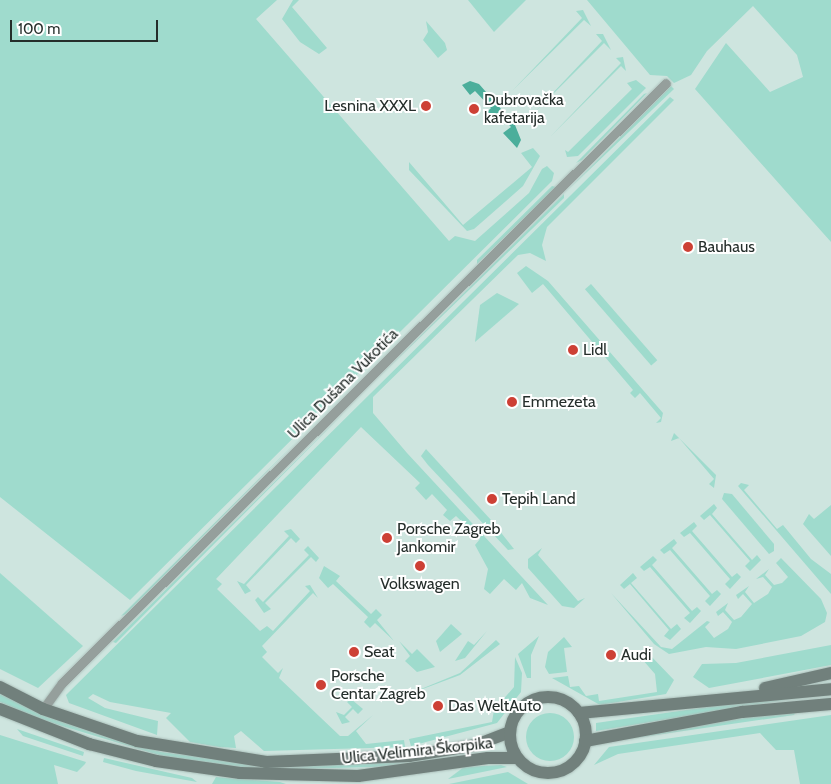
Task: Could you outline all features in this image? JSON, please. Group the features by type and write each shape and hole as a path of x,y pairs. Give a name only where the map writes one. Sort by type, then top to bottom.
{"main road":[{"path":"741,695 831,673"},
{"name":"Ulica Velimira Škorpika","path":"0,687 43,709 155,745 266,762 409,756 476,745 510,732"},
{"path":"579,713 613,714 741,695 831,690"},
{"path":"585,741 742,712 831,690"},
{"path":"541,698 567,702 579,713 585,741 575,762 556,773 532,770 517,758 510,732 517,712 541,698"},
{"path":"742,712 831,704"},
{"name":"Ulica Velimira Škorpika","path":"0,709 89,744 156,761 240,774 358,776 488,758 517,758"}],"street":[{"name":"Ulica Dušana Vukotića","path":"43,709 62,683 666,83"}],"shaded area":[{"path":"0,0 277,0 256,19 449,241 455,236 475,241 529,193 542,169 547,166 554,173 552,181 130,600 0,497"},
{"path":"293,0 299,0 292,7 327,48 319,54 300,42 282,19"},
{"path":"468,0 526,0 494,32"},
{"path":"587,0 831,0 831,242 695,89 726,43 770,92 803,77 797,55 753,6 707,51 691,75 674,83 667,76 650,75"},
{"path":"583,10 591,26 584,20 512,91 582,18 576,11"},
{"path":"426,21 445,43 447,50 438,58 423,40 428,32"},
{"path":"596,34 603,34 611,50 604,43 532,115 602,41"},
{"path":"623,57 626,71 621,66 550,137 621,63 616,58"},
{"path":"636,80 646,88 578,156 567,157 565,150 568,152 632,89 627,83"},
{"path":"470,81 479,84 515,125 521,140 517,148 503,133 511,127 498,113 492,120 486,113 491,108 475,91 470,95 462,85"},
{"path":"671,86 674,89 568,190"},
{"path":"647,93 582,160 576,163 644,94"},
{"path":"670,97 674,100 547,227 542,245 546,261 530,253 518,255 373,397 373,413 407,453 548,605 530,598 522,583 516,590 504,579 490,594 484,589 488,569 475,545 480,539 456,516 450,521 443,515 447,510 432,494 426,500 415,488 420,483 361,427 216,579 222,584 217,589 260,631 267,626 273,631 310,591 305,586 310,585 318,598 313,593 262,646 267,652 262,657 278,673 283,668 279,678 340,736 348,736 373,715 356,731 366,744 404,740 405,747 264,751 241,731 234,736 236,748 219,747 190,742 166,718 171,713 110,702 93,694 88,698 105,708 158,721 157,735 69,703 66,695"},
{"path":"533,148 540,156 523,186 474,229 467,231 409,170 409,162 463,225 532,167 521,153"},
{"path":"552,186 556,187 477,264 477,260"},
{"path":"564,194 564,198 377,379"},
{"path":"526,266 548,281 663,413 661,422 656,423 661,418 640,393 635,398 630,393 633,390 543,284 532,293 517,273"},
{"path":"591,284 657,360 651,365 585,289"},
{"path":"497,293 519,304 475,342 480,305"},
{"path":"346,411 116,643 113,642"},
{"path":"674,433 679,438 671,441"},
{"path":"679,438 716,475 714,488 709,484 714,479"},
{"path":"299,439 126,614 121,616"},
{"path":"426,449 491,520 514,549 508,550 428,465 421,456"},
{"path":"741,483 749,485 744,490 777,529 783,525 811,559 831,574 831,594 738,486"},
{"path":"724,493 732,494 774,544 774,551 769,554 722,499"},
{"path":"714,504 717,508 712,514 752,560 757,555 761,560 750,571 745,566 750,561 710,515 704,520 700,516"},
{"path":"831,505 831,556 803,524 809,514 814,519"},
{"path":"694,522 697,526 692,531 732,577 737,573 741,577 730,589 725,584 730,579 690,533 684,537 680,533"},
{"path":"291,529 300,539 296,543 291,538 246,585 251,591 245,594 237,581 244,584 289,536 284,531"},
{"path":"674,539 677,543 672,548 712,594 717,590 721,594 710,606 705,601 710,596 670,550 664,554 660,550"},
{"path":"308,546 319,558 316,562 311,557 265,603 271,609 264,613 255,600 258,597 263,602 309,555 304,550"},
{"path":"542,548 538,555 578,601 585,598 574,608 562,606 528,568 528,559"},
{"path":"653,556 657,560 652,565 692,611 697,607 701,611 690,623 684,618 690,613 650,567 644,571 640,567"},
{"path":"781,558 821,599 827,613 825,622 801,636 736,649 706,647 669,654 654,644 611,593 661,647 672,649 707,621 710,622 705,627 714,638 728,629 732,622 723,612 718,616 716,612 728,603 725,610 734,620 741,617 752,604 743,594 738,599 736,595 749,586 745,592 754,603 768,594 772,587 763,577 756,579 769,569 765,575 774,585 782,583 788,577 776,563"},
{"path":"324,566 340,576 336,581 371,614 376,609 382,615 377,620 394,641 375,623 370,628 364,622 368,617 333,584 328,588 319,578"},
{"path":"0,573 83,646 38,688 0,669"},
{"path":"633,573 637,578 631,583 671,629 677,624 681,629 670,640 664,636 669,630 630,584 624,589 620,585"},
{"path":"451,624 462,634 440,652 436,641"},
{"path":"487,631 465,658 455,661 468,641 474,645"},
{"path":"539,636 531,655 531,678 527,678 518,654"},
{"path":"564,637 572,647 564,648 567,672 549,674 545,667 548,652"},
{"path":"496,640 500,644 460,675 404,696 460,673"},
{"path":"399,641 412,654 417,649 435,667 417,672 405,661 410,656"},
{"path":"831,645 831,665 709,688 693,677 702,664 736,663"},
{"path":"649,654 674,680 666,694 600,705 552,678 568,676 570,687 579,686 586,696 598,694 599,701 657,692 655,674 642,659"},
{"path":"515,657 522,673 521,692 497,723 411,746 409,739 492,722 494,710 514,687"},
{"path":"0,694 49,717 161,752 283,767 405,762 405,766 261,770 162,756 39,719 0,702"},
{"path":"784,696 785,700 596,731 596,723"},
{"path":"351,699 363,709 358,714 353,709 345,717 350,722 342,724 336,712 344,715 352,707 347,702"},
{"path":"796,712 794,715 615,741 760,715"},
{"path":"545,713 555,713 564,717 570,723 573,728 573,746 564,757 555,761 545,761 536,757 530,751 526,742 526,732 530,723 536,717"},
{"path":"831,715 831,784 800,784 794,750 776,750 760,733 618,754 594,765 609,747"},
{"path":"17,729 84,752 83,756 23,736"},
{"path":"0,735 86,762 77,772 54,765 58,784 0,784"},
{"path":"104,758 192,778 197,782 136,771 103,762"},
{"path":"501,765 507,767 448,779 464,767"},
{"path":"508,772 528,784 449,784"},
{"path":"216,777 280,782 286,784 212,784"}],"place":[{"name":"Lesnina XXXL","path":"426,106"},
{"name":"Dubrovačka kafetarija","path":"474,109"},
{"name":"Bauhaus","path":"688,247"},
{"name":"Lidl","path":"573,350"},
{"name":"Emmezeta","path":"512,402"},
{"name":"Tepih Land","path":"492,499"},
{"name":"Porsche Zagreb Jankomir","path":"387,538"},
{"name":"Volkswagen","path":"420,566"},
{"name":"Seat","path":"354,652"},
{"name":"Audi","path":"611,655"},
{"name":"Porsche Centar Zagreb","path":"321,685"},
{"name":"Das WeltAuto","path":"438,706"}]}
